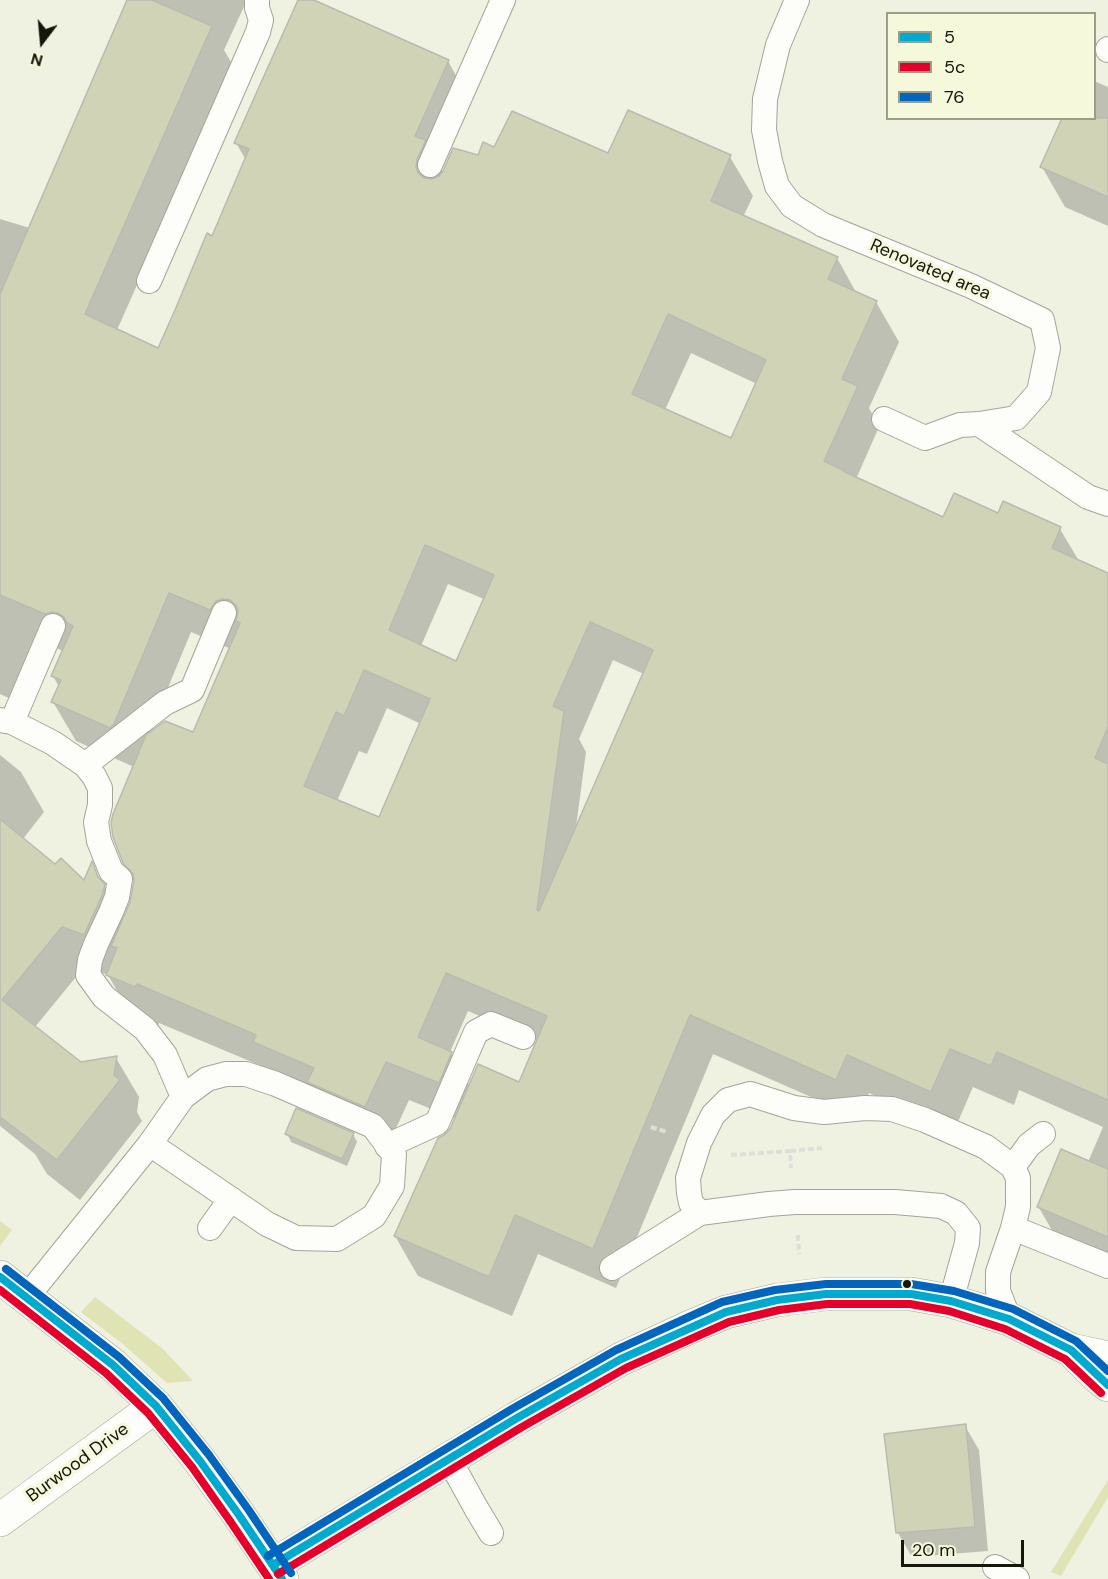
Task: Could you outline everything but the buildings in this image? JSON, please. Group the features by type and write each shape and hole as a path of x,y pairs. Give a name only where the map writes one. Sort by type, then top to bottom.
{"street":[{"path":"0,1277 113,1365 156,1406 200,1461 277,1572 323,1534 517,1418 621,1359 726,1312 777,1300 826,1294 911,1294 951,1301 1009,1319 1071,1350 1108,1358"},
{"path":"1071,1350 1108,1385"},
{"name":"Burwood Drive","path":"0,1520 156,1406"}],"lane":[{"name":"Renovated area","path":"797,0 778,45 765,99 764,130 777,186 792,206 823,225 971,286 1042,320 1048,348 1039,392 1016,418 960,425 925,438 884,419"},
{"path":"149,281 258,32 261,20 251,3"},
{"path":"430,165 500,7"},
{"path":"979,424 1088,497 1108,504"},
{"path":"85,765 165,703 192,690 224,613"},
{"path":"53,626 6,721 53,743 85,765 100,788 100,805 96,822 99,841 111,871 120,879 117,897 90,960 88,975 104,996 145,1029 165,1055 183,1096"},
{"path":"387,1146 436,1123 476,1032 491,1023 523,1037"},
{"path":"26,1298 150,1143 183,1096 207,1079 226,1074 246,1074 276,1084 373,1126 394,1154 392,1186 374,1216 336,1239 296,1238 267,1224 150,1143"},
{"path":"700,1213 691,1203 688,1178 699,1143 713,1115 728,1100 750,1094 794,1108 824,1112 865,1108 892,1109 925,1120 986,1147 1012,1167 1018,1178 1018,1207 998,1272 998,1291 1009,1319"},
{"path":"1012,1167 1029,1145 1043,1134"},
{"path":"210,1228 231,1199"},
{"path":"612,1268 700,1213 795,1202 895,1202 941,1206 956,1214 968,1228 967,1243 951,1301"},
{"path":"1013,1228 1108,1266"},
{"path":"449,1459 491,1533"},
{"path":"995,1567 1017,1579"}],"path":[{"path":"651,1127 732,1155 790,1151 799,1254"}],"green space":[{"path":"0,1221 12,1230 0,1246"},
{"path":"95,1297 163,1349 193,1381 167,1383 124,1345 81,1312"},
{"path":"1108,1480 1108,1497 1061,1576 1051,1572"}],"transit line":[{"name":"76","path":"6,1269 119,1357 163,1398 209,1455 291,1573"},
{"name":"5","path":"0,1277 113,1365 156,1406 200,1461 282,1579"},
{"name":"76","path":"268,1556 512,1409 616,1350 722,1302 775,1290 826,1284 911,1284 954,1291 1013,1309 1076,1341 1108,1371"},
{"name":"5c","path":"0,1290 106,1373 148,1413 192,1467 269,1579"},
{"name":"5","path":"273,1565 517,1418 621,1359 726,1312 777,1300 826,1294 911,1294 951,1301 1009,1319 1071,1350 1108,1385"},
{"name":"5c","path":"278,1574 522,1427 626,1368 729,1322 779,1310 827,1304 910,1304 949,1311 1005,1329 1065,1359 1101,1393"}]}
